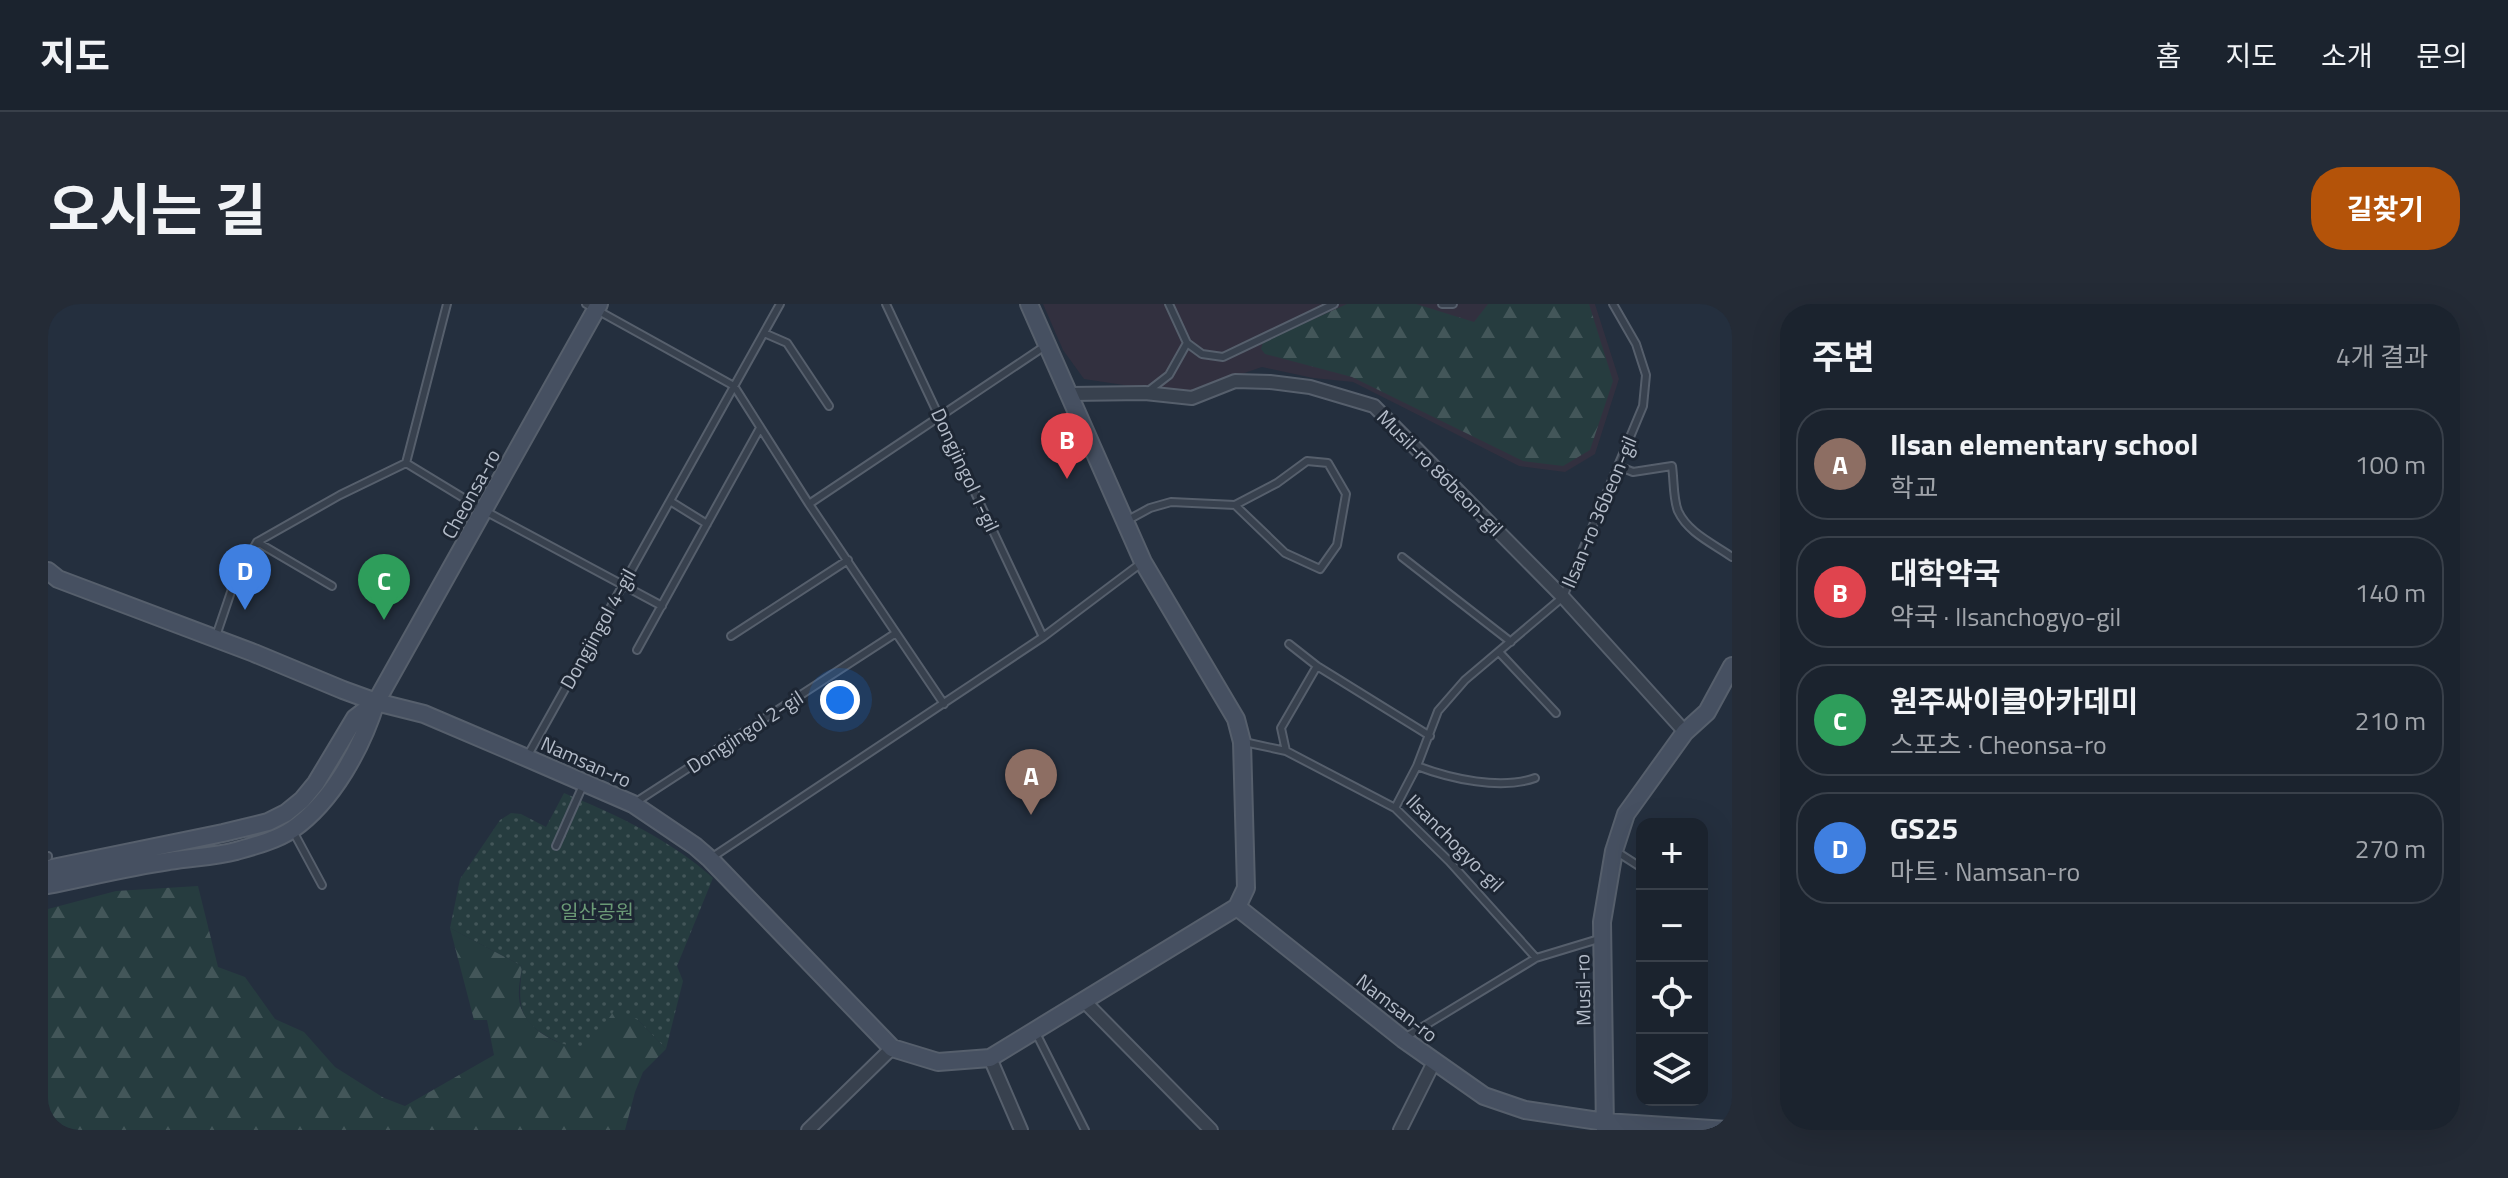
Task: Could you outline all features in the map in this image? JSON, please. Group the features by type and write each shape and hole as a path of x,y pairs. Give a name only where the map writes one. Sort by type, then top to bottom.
{"street":[{"path":"1029,304 1143,562 1236,719 1242,742 1246,888 1237,907"},
{"name":"Cheonsa-ro","path":"48,885 168,861 234,852 292,829 315,809 337,780 370,722 376,702 485,511 593,306"},
{"name":"Musil-ro 86beon-gil","path":"1070,394 1145,393 1192,398 1235,381 1270,382 1310,387 1374,406 1563,597 1685,732"},
{"name":"Namsan-ro","path":"48,571 58,579 376,702 424,714 633,804 710,859 892,1048 938,1062 990,1058 1237,907 1403,1039 1484,1096 1525,1110 1605,1126 1727,1130"},
{"name":"Musil-ro","path":"1605,1126 1602,922 1614,851 1626,814 1685,732 1707,712 1732,666"},
{"name":"Cheonsa-ro","path":"48,869 223,833 268,822 286,813 316,783 355,718 376,702"},
{"path":"286,813 292,829"},
{"path":"1083,1000 1210,1130"},
{"path":"808,1130 892,1048"},
{"path":"990,1058 1021,1130"},
{"path":"1400,1130 1434,1062"}],"lane":[{"path":"215,638 233,586 257,542 340,495 406,463 447,304"},
{"name":"Dongjingol 4-gil","path":"527,758 780,304"},
{"name":"Dongjingol 1-gil","path":"886,304 1043,637"},
{"path":"1169,304 1187,343 1202,354 1223,357 1334,304"},
{"path":"1442,304 1453,304"},
{"name":"Ilsan-ro 36beon-gil","path":"1395,808 1417,766 1438,711 1465,680 1563,597 1643,406 1646,375 1636,344 1613,304"},
{"path":"593,306 734,386 809,504 944,704"},
{"path":"764,333 787,343 829,406"},
{"path":"1145,393 1169,375 1187,343"},
{"path":"809,504 1048,344"},
{"path":"637,650 760,428"},
{"path":"1126,521 1150,508 1171,502 1235,505 1277,483 1307,461 1328,463 1346,494 1337,545 1320,569 1285,553 1235,505"},
{"path":"406,463 485,511 662,606"},
{"path":"1618,466 1633,472 1672,466 1678,510 1696,534 1732,557"},
{"path":"670,501 707,524"},
{"path":"257,542 332,586"},
{"path":"1402,557 1511,642"},
{"path":"731,636 848,560"},
{"path":"710,859 1043,637 1143,562"},
{"name":"Dongjingol 2-gil","path":"633,804 896,633"},
{"path":"1289,644 1317,666 1430,736"},
{"path":"1499,652 1556,713"},
{"path":"1286,751 1281,728 1317,666"},
{"name":"Ilsanchogyo-gil","path":"1242,742 1286,751 1395,808 1449,861 1536,958"},
{"path":"1417,766 1449,778 1520,783 1535,778"},
{"path":"556,846 584,783"},
{"path":"292,829 322,885"},
{"path":"1614,851 1636,864"},
{"path":"1403,1039 1536,958 1603,937"},
{"path":"1035,1031 1085,1130"}],"shaded area":[{"path":"1043,304 1595,304 1619,379 1595,454 1565,472 1519,466 1353,382 1313,378 1262,367 1183,394 1084,379 1063,350"}],"green space":[{"path":"1347,304 1416,304 1474,322 1488,304 1589,304 1613,381 1590,450 1563,466 1523,461 1352,377 1265,354 1261,349 1263,342"},
{"name":"일산공원","path":"564,793 643,830 697,864 713,878 677,966 683,981 666,1049 638,1020 589,1049 573,1048 545,1035 523,1012 520,992 522,966 450,928 460,879 500,820 511,813 521,814 546,827"},
{"path":"198,886 218,967 245,977 275,1019 304,1032 335,1067 384,1098 405,1106 494,1055 487,1020 474,1020 450,928 522,966 521,1009 534,1028 544,1035 566,1045 589,1048 615,1009 638,1020 666,1049 643,1072 625,1130 48,1130 48,909 116,891"}],"place":[{"name":"대학약국","path":"1067,479"},
{"name":"GS25","path":"245,610"},
{"name":"원주싸이클아카데미","path":"384,620"},
{"name":"Ilsan elementary school","path":"1031,815"}]}
